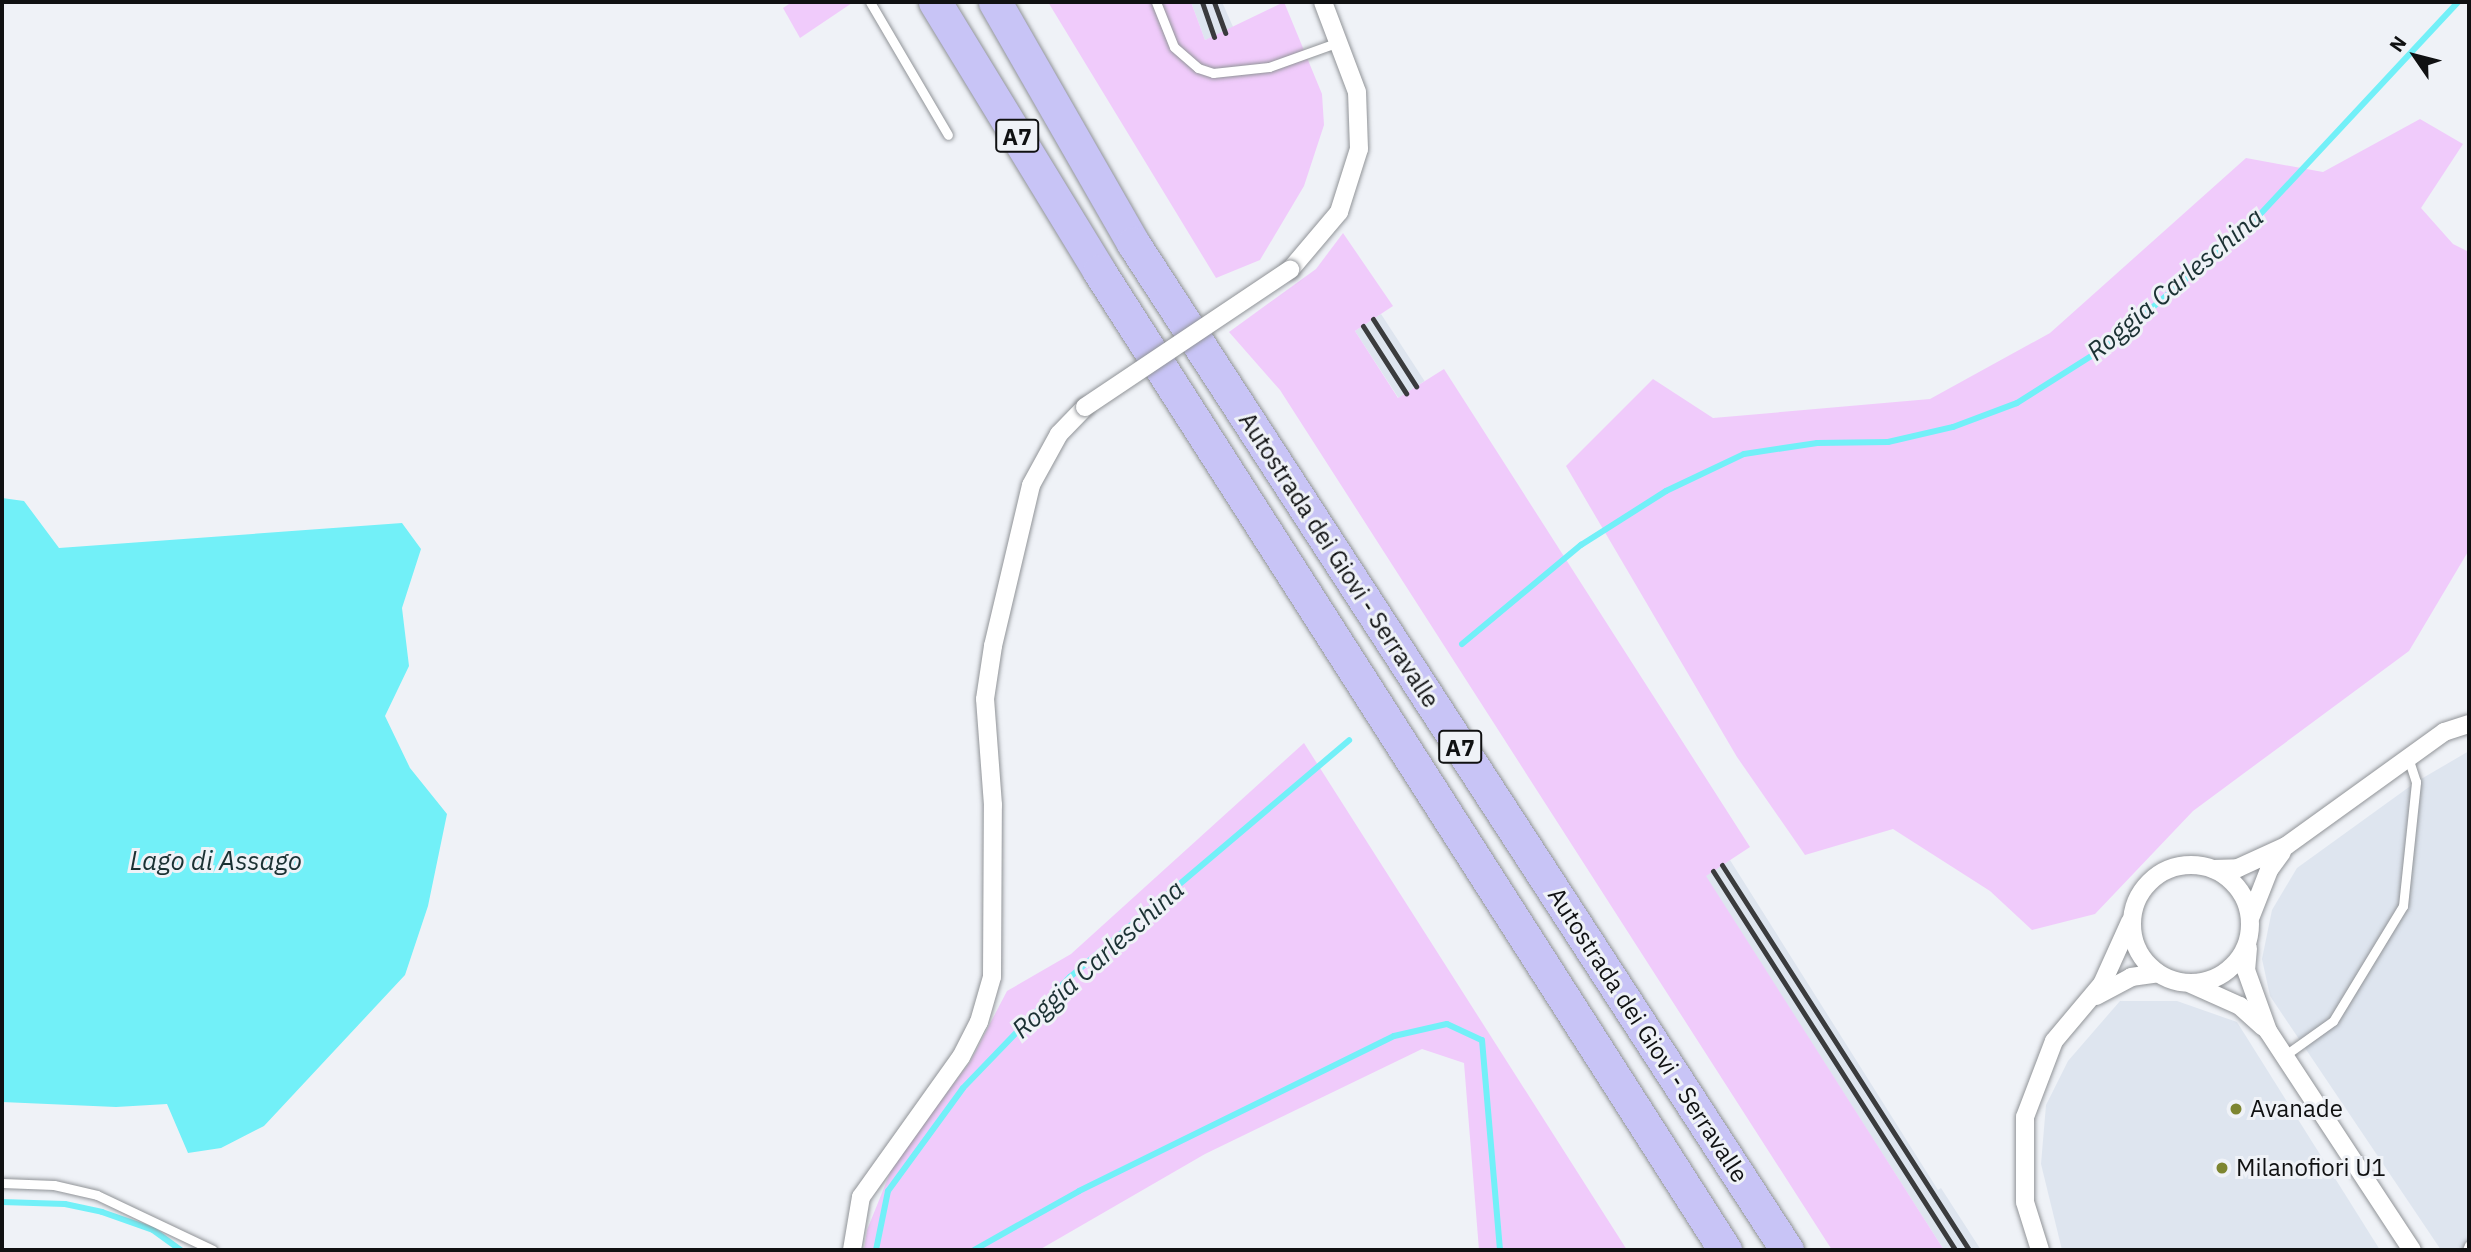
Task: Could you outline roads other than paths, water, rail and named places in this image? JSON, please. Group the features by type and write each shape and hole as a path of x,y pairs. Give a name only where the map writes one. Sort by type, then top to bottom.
{"highway":[{"name":"Autostrada dei Giovi - Serravalle","path":"935,2 1099,271 1726,1250"},
{"name":"Autostrada dei Giovi - Serravalle","path":"995,2 1133,243 1787,1250"}],"street":[{"path":"852,1250 861,1197 961,1057 979,1022 992,977 993,806 985,699 993,646 1031,485 1059,434 1085,407 1290,270 1329,230 1355,170 1360,114 1340,42 1323,2"},
{"path":"2040,1250 2025,1202 2025,1117 2054,1041 2102,984 2148,884 2162,873 2196,865 2213,869 2238,868 2286,846 2444,732 2469,724"},
{"path":"2286,846 2269,870 2250,916 2246,970 2269,1031 2412,1250"},
{"path":"2213,869 2238,887 2250,916"},
{"path":"2133,916 2137,948 2158,973 2239,1006 2269,1031"},
{"path":"2188,983 2227,971 2241,956 2249,937"},
{"path":"2078,1012 2109,986 2158,973"}],"lane":[{"path":"870,2 948,135"},
{"path":"1156,2 1174,47 1198,68 1213,73 1269,67 1340,42"},
{"path":"2284,1056 2333,1021 2403,906 2416,782 2408,757"},
{"path":"2,1183 54,1185 97,1195 213,1250"},
{"path":"2467,1250 2469,1245"}],"water":[{"name":"Lago di Assago","path":"2,498 24,501 59,548 402,523 421,549 402,608 409,666 385,716 410,768 447,814 428,906 405,975 264,1126 221,1148 188,1153 167,1104 116,1107 2,1102"}],"waterway":[{"name":"Roggia Carleschina","path":"1462,644 1581,545 1666,491 1744,454 1817,443 1888,442 1953,427 2017,403 2107,346 2252,223 2458,2"},
{"name":"Roggia Carleschina","path":"876,1250 888,1191 963,1088 1070,977 1349,740"},
{"path":"974,1250 1079,1191 1394,1036 1447,1024 1482,1040 1500,1250"},
{"path":"2,1202 65,1204 102,1212 153,1230 181,1250"}],"railway":[{"path":"1202,2 1214,37"},
{"path":"1214,2 1225,33"},
{"path":"1373,319 1416,386"},
{"path":"1363,326 1406,393"},
{"path":"1722,865 1969,1250"},
{"path":"1713,871 1955,1250"}],"place":[{"name":"Avanade","path":"2236,1109"},
{"name":"Milanofiori U1","path":"2222,1168"}]}
